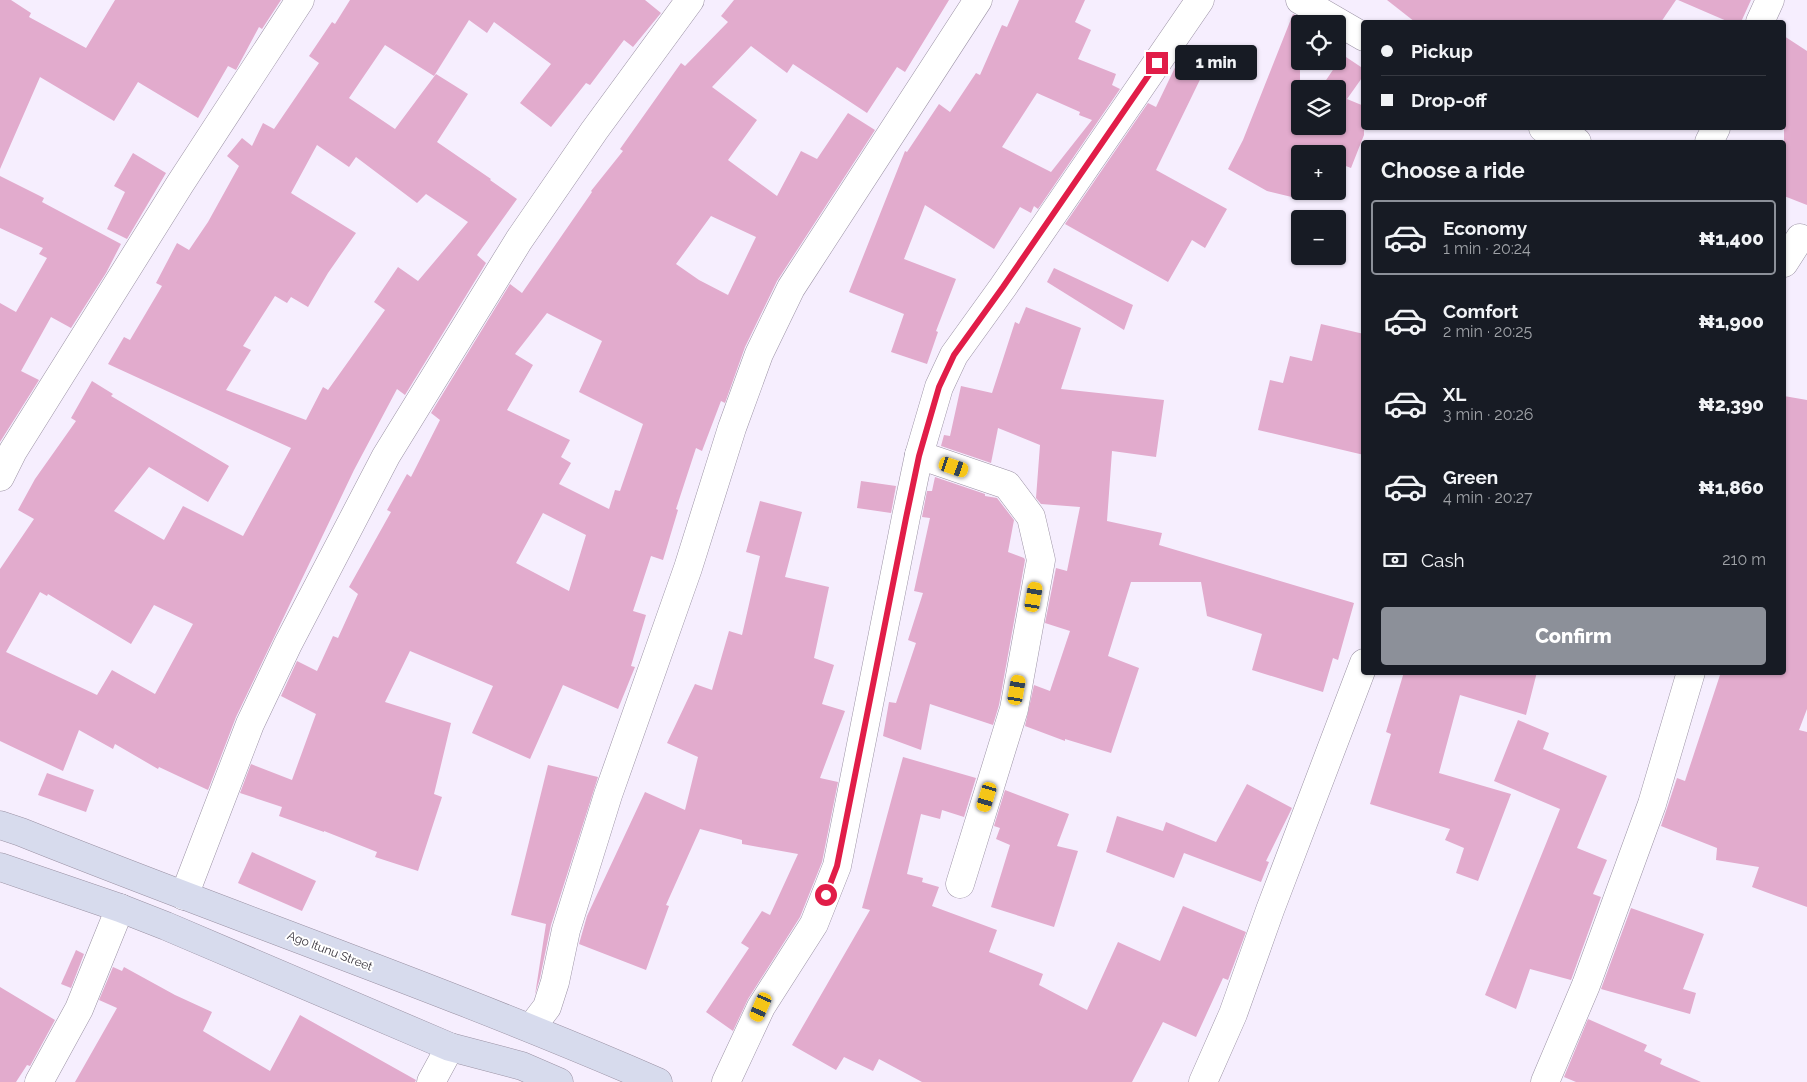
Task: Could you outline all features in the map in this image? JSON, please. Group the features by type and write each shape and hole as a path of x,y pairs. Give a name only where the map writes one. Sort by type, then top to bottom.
{"main road":[{"name":"Ago Itunu Street","path":"0,825 531,1028 658,1082"},
{"path":"0,867 120,908 450,1047 522,1066 559,1082"}],"street":[{"path":"0,477 13,451 180,184 300,0"},
{"path":"184,896 250,724 288,644 386,456 519,240 594,131 690,0"},
{"path":"531,1028 547,1007 566,930 608,794 688,568 732,428 759,354 791,288 978,0"},
{"path":"726,1082 761,1007 814,924 837,866 919,456 939,387 954,355 1003,287 1200,0"},
{"path":"1300,0 1361,35"},
{"path":"1761,20 1770,0"},
{"path":"1548,130 1573,140"},
{"path":"1786,259 1797,236"},
{"path":"919,456 1007,485 1031,517 1041,560 1014,709 960,884"},
{"path":"1203,1082 1233,1014 1270,910 1361,671"},
{"path":"1545,1082 1586,985 1649,813 1690,675"},
{"path":"39,1082 79,1009 120,908"},
{"path":"431,1082 450,1047"}],"building":[{"path":"0,0 11,0 31,13 29,17 86,48 115,0 281,0 262,29 259,27 236,70 228,66 198,118 138,82 114,121 40,77 0,169"},
{"path":"350,0 645,0 661,13 633,47 624,40 590,85 586,83 551,127 520,103 551,64 494,22 487,33 469,20 434,76 385,45 349,98 395,129 436,74 468,94 437,142 517,199 477,255 486,263 405,395 397,389 354,470 236,717 208,790 159,767 158,769 115,744 113,749 79,730 63,771 0,741 0,569 34,519 18,510 35,479 76,421 71,418 92,381 113,394 111,396 229,466 208,502 149,467 114,511 164,540 183,506 243,536 291,448 108,364 124,337 130,340 162,286 156,283 177,243 189,250 208,222 239,166 227,156 242,138 252,146 263,123 274,129 319,63 309,56 332,22 335,24","holes":["317,145 349,167 356,157 417,203 426,194 468,222 418,281 398,267 374,302 385,310 328,390 323,387 306,420 226,390 251,350 243,346 275,296 287,303 291,297 308,307 328,273 356,233 291,193","40,592 47,596 48,594 131,644 154,605 193,624 155,694 112,670 97,695 6,652"]},
{"path":"734,0 949,0 905,72 897,67 867,113 793,64 787,73 751,46 712,87 757,120 728,160 777,196 801,151 817,159 848,113 875,130 777,281 745,347 725,403 721,401 702,451 696,448 676,509 678,510 663,560 651,556 633,611 646,615 631,666 635,667 618,709 563,685 530,759 472,733 493,686 410,651 385,702 451,723 434,794 442,797 418,871 375,857 377,852 279,816 282,807 240,793 251,764 292,780 316,714 281,696 297,661 317,671 333,636 338,638 358,594 349,587 391,512 387,510 407,474 411,477 440,420 431,413 510,284 522,293 591,191 623,151 620,149 681,63 685,66 728,22 721,16","holes":["711,216 756,237 728,295 699,280 676,264","547,313 602,341 579,392 643,424 620,491 615,490 609,509 559,484 571,463 561,457 570,440 507,410 533,365 515,354","543,513 586,535 569,591 516,563"]},
{"path":"1019,0 1085,0 1075,22 1091,30 1078,59 1116,74 1112,85 1120,89 1038,209 1034,206 1031,213 1020,207 994,249 925,205 904,259 956,279 936,331 938,332 927,364 891,352 904,314 849,292 905,151 907,152 939,104 950,112 976,73 980,75 1002,25 1007,27","holes":["1037,93 1080,112 1079,115 1092,120 1051,172 1002,147"]},
{"path":"1387,0 1676,0 1662,20 1412,20"},
{"path":"1678,0 1751,0 1742,20 1724,20"},
{"path":"1291,19 1291,70 1300,70 1300,80 1291,80 1291,135 1346,135 1346,80 1326,80 1333,70 1346,70 1346,57 1361,67 1361,79 1347,99 1361,105 1361,130 1364,130 1364,135 1351,168 1346,166 1346,145 1291,145 1291,197 1267,191 1228,169 1243,140"},
{"path":"1786,37 1807,51 1807,205 1786,197 1786,140 1784,140 1784,130 1786,130"},
{"path":"1187,46 1211,57 1156,170 1227,209 1205,248 1192,240 1168,282 1065,224 1148,103 1156,107"},
{"path":"133,153 166,173 127,239 107,229 125,192 114,186"},
{"path":"0,176 44,198 42,202 121,244 106,273 71,328 51,317 21,371 39,380 0,442 0,303 16,312 47,258 39,254 43,248 0,228"},
{"path":"1054,268 1133,305 1124,330 1047,282"},
{"path":"1026,307 1081,328 1061,389 1164,400 1156,457 1112,451 1107,521 1162,533 1159,545 1354,603 1338,660 1333,658 1323,692 1252,670 1262,634 1207,616 1201,582 1131,582 1108,656 1139,668 1111,753 1065,739 1065,741 1025,726 1034,685 1050,691 1070,631 1045,623 1056,568 1067,571 1080,507 1041,504 1036,498 1040,445 998,428 991,463 941,446 944,435 950,436 961,386 992,393 1015,322 1019,324"},
{"path":"1321,324 1361,333 1361,454 1258,430 1270,380 1283,383 1290,356 1312,361"},
{"path":"1786,396 1807,400 1807,709 1799,730 1807,732 1807,907 1752,887 1759,867 1716,860 1717,848 1661,826 1677,778 1685,781 1720,675 1786,675"},
{"path":"935,477 985,494 985,496 997,498 1014,520 1008,552 1025,560 999,705 993,725 930,704 921,750 883,736 889,702 896,703 916,643 908,640 923,593 914,591 930,518 922,517 927,491 932,491"},
{"path":"861,481 896,486 891,513 857,508"},
{"path":"760,501 802,512 785,577 829,587 814,658 834,665 822,704 845,711 820,778 838,782 822,862 800,917 748,999 733,1031 706,1012 749,948 741,943 762,911 770,915 798,854 742,844 742,840 700,829 666,905 669,906 646,970 579,944 587,916 645,792 685,810 698,757 667,743 695,684 712,690 729,631 742,635 760,556 746,552"},
{"path":"1403,675 1536,675 1526,715 1460,695 1439,773 1511,794 1478,881 1456,873 1464,848 1445,840 1450,829 1370,804 1391,734 1386,732"},
{"path":"1518,720 1549,733 1543,749 1607,776 1577,848 1607,860 1593,894 1601,897 1571,980 1530,969 1516,1009 1485,995 1560,809 1494,781"},
{"path":"903,757 976,778 964,817 942,810 940,819 921,814 907,874 923,878 922,882 939,887 932,906 997,930 989,952 1043,974 1039,985 1087,1010 1118,942 1160,961 1183,906 1246,932 1228,980 1223,978 1196,1037 1163,1022 1132,1082 922,1082 879,1059 873,1071 844,1057 836,1070 792,1045 870,910 862,908"},
{"path":"548,765 598,777 551,925 535,995 546,924 511,915"},
{"path":"47,773 94,790 86,812 38,795"},
{"path":"1247,784 1292,808 1266,861 1269,862 1261,882 1184,853 1174,878 1106,852 1117,816 1163,831 1166,822 1216,842"},
{"path":"1005,790 1069,814 1057,846 1078,851 1054,927 991,907 1010,845 996,839 1000,828 994,826"},
{"path":"252,852 316,881 302,911 238,883"},
{"path":"1631,908 1704,934 1683,989 1696,993 1690,1014 1601,989"},
{"path":"76,950 84,954 71,988 61,984"},
{"path":"113,967 122,971 124,967 175,995 212,1012 203,1031 270,1071 300,1015 416,1080 415,1082 75,1082 117,1008 99,1000"},
{"path":"0,987 55,1020 30,1066 27,1065 16,1082 0,1082"},
{"path":"1588,1019 1647,1045 1644,1051 1662,1059 1660,1064 1701,1082 1576,1082 1564,1077"}],"route":[{"path":"826,895 837,866 919,456 939,387 954,355 1157,63"}]}
